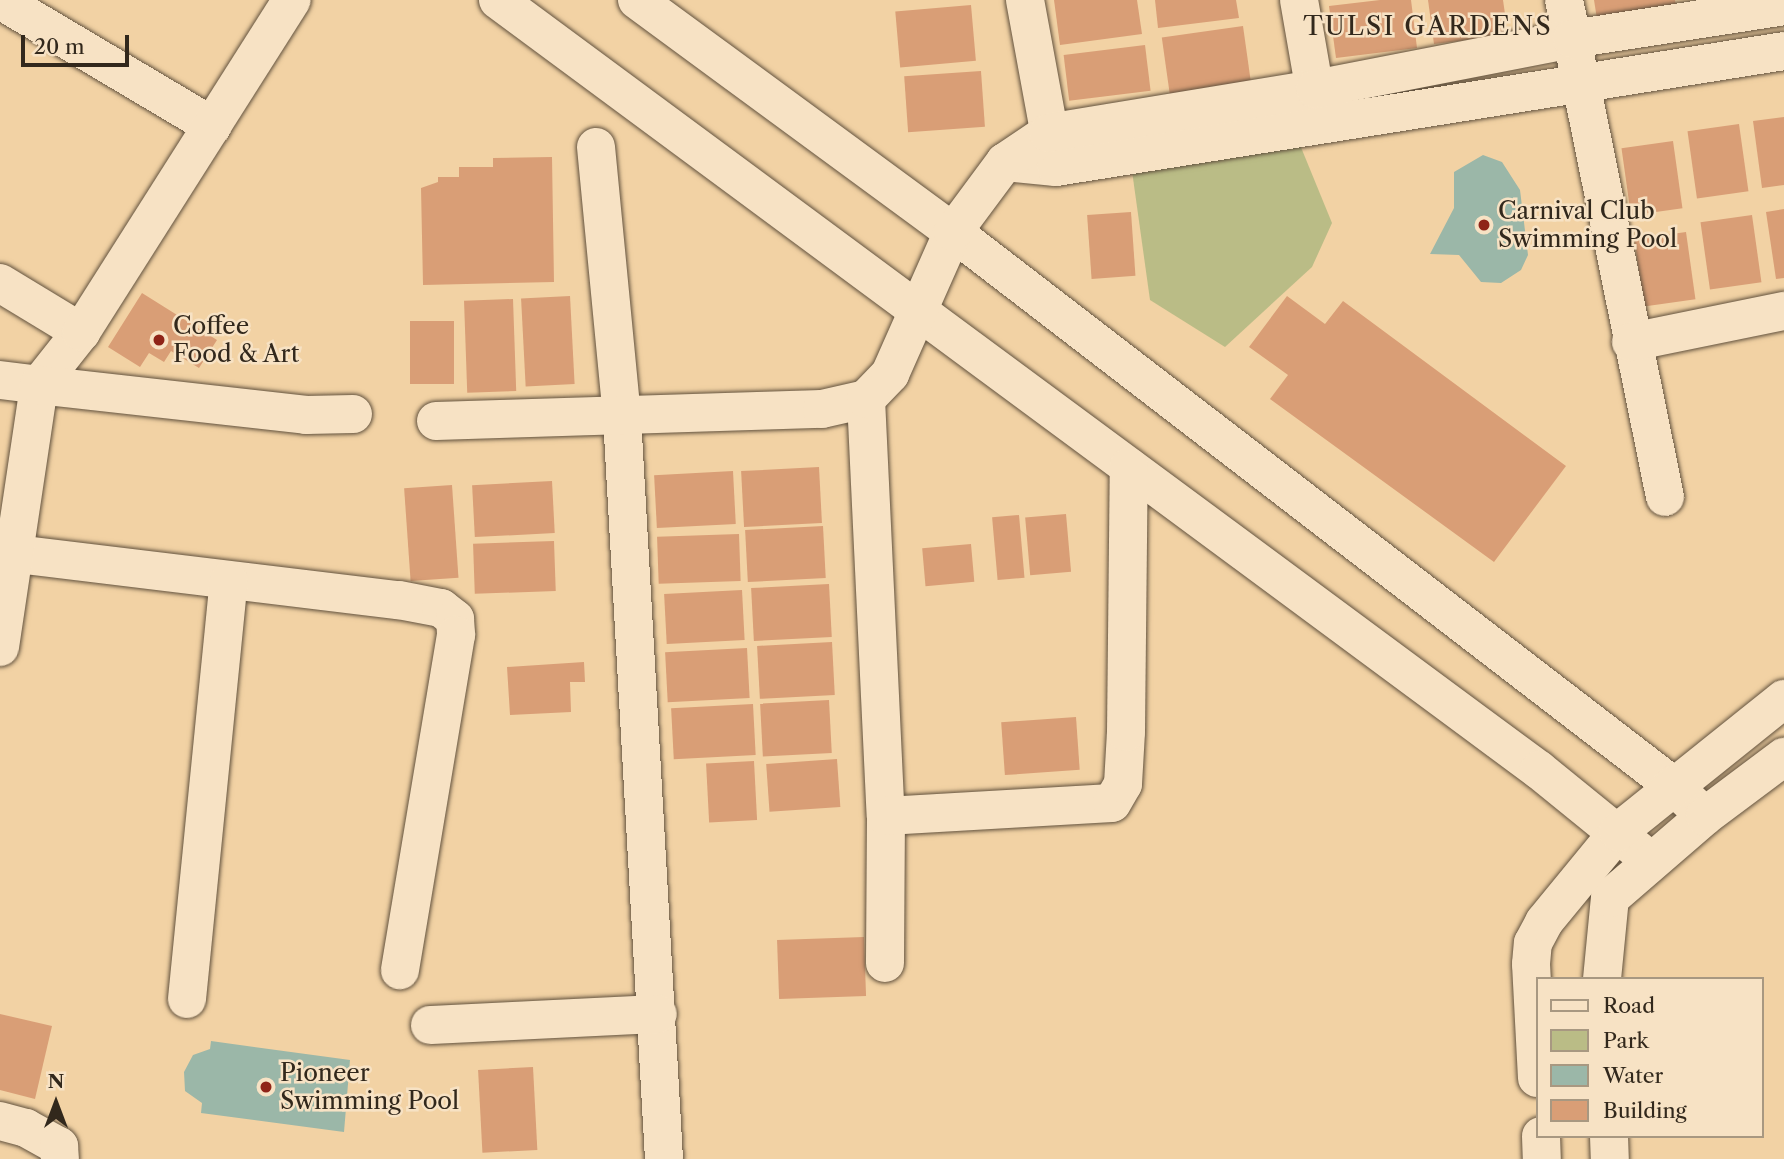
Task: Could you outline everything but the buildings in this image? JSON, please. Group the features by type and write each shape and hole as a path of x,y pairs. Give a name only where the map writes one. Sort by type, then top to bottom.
{"street":[{"path":"0,0 212,126"},
{"path":"0,647 6,553 39,385 81,332 292,0"},
{"path":"498,0 918,307 1618,832 1651,861"},
{"path":"637,0 953,232 1672,785 1704,816"},
{"path":"1025,0 1052,150"},
{"path":"1298,0 1318,106"},
{"path":"1564,0 1631,342 1665,497"},
{"path":"1318,106 1572,39 1784,6"},
{"path":"436,421 822,410 866,399 890,374 953,232 1005,162 1052,150 1318,106 1581,83 1784,51"},
{"path":"596,147 622,417 658,1014 664,1159"},
{"path":"0,283 81,332"},
{"path":"1631,342 1784,310"},
{"path":"0,380 306,415 354,414"},
{"path":"866,399 886,816 885,963"},
{"path":"886,816 1112,803 1123,784 1126,732 1129,467"},
{"path":"6,553 399,600 441,608 455,619 456,635 400,970"},
{"path":"187,999 229,580"},
{"path":"1536,1044 1533,943 1618,832 1672,785 1784,699"},
{"path":"1602,977 1610,898 1704,816 1784,757"},
{"path":"430,1025 658,1014"},
{"path":"0,1121 26,1128 59,1146 60,1159"},
{"path":"1541,1138 1542,1159"},
{"path":"1609,1138 1610,1159"}],"green space":[{"path":"1298,140 1332,223 1312,267 1225,347 1150,300 1132,171"}],"water":[{"name":"Carnival Club Swimming Pool","path":"1483,155 1502,162 1520,190 1528,255 1521,270 1501,283 1481,282 1459,255 1430,254 1454,208 1454,172"},
{"name":"Pioneer Swimming Pool","path":"211,1041 350,1060 344,1132 201,1113 202,1103 185,1091 184,1072 193,1055 210,1049"}],"place":[{"name":"Carnival Club Swimming Pool","path":"1484,225"},
{"name":"Coffee Food & Art","path":"159,340"},
{"name":"Pioneer Swimming Pool","path":"266,1087"}],"district":[{"name":"TULSI GARDENS","path":"1428,27"}]}
